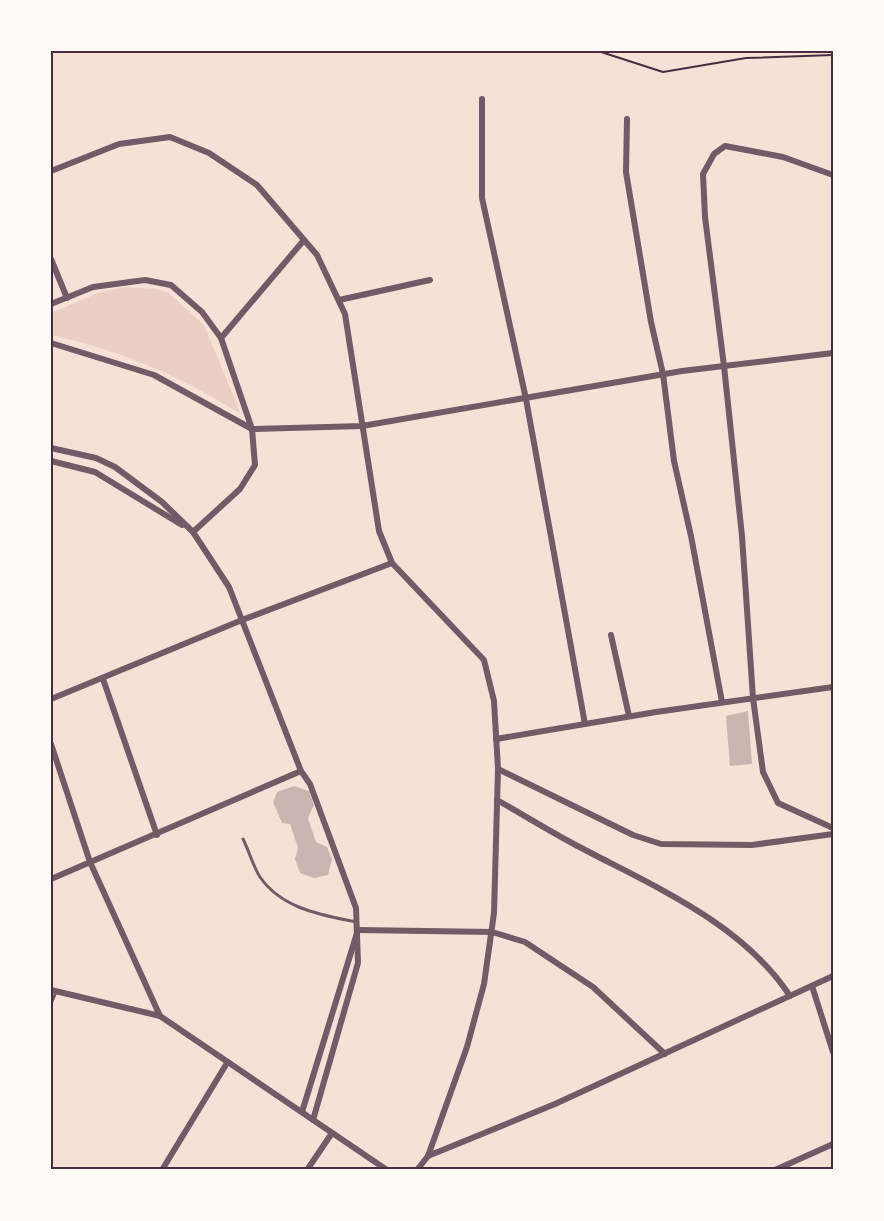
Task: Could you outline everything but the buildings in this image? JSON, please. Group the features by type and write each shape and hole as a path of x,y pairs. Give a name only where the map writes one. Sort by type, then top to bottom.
{"street":[{"path":"482,99 482,198 526,399 585,724"},
{"path":"627,119 626,172 651,322 663,374 674,461 691,536 722,702"},
{"path":"51,171 119,144 170,137 208,153 257,185 317,255 345,314 379,531 392,563 484,660 494,701 498,769 492,932 484,984 467,1047 428,1156 417,1170"},
{"path":"833,175 783,157 725,146 714,154 703,174 711,285 724,366 742,536 753,698 763,772 772,796 778,803 833,828"},
{"path":"221,338 304,240"},
{"path":"51,259 67,298"},
{"path":"51,304 93,287 146,280 171,285 202,312 221,338 252,429 255,465 240,489 193,532"},
{"path":"339,300 430,280"},
{"path":"51,343 154,375 252,429 362,426 663,374 833,353"},
{"path":"51,448 96,458 115,467 162,501 193,532 229,587 301,771 310,784 356,908 358,926 358,963 313,1120"},
{"path":"51,460 95,472 193,532"},
{"path":"51,699 242,620 392,563"},
{"path":"611,635 629,717"},
{"path":"103,679 157,835"},
{"path":"496,739 722,702 833,687"},
{"path":"51,744 90,862 160,1016"},
{"path":"498,769 654,843 752,845 833,834"},
{"path":"51,879 301,771"},
{"path":"497,800 660,889 730,933 778,978 790,996"},
{"path":"358,926 492,932 525,942 593,987 665,1054"},
{"path":"302,1112 358,926"},
{"path":"428,1156 665,1054 833,975"},
{"path":"812,986 833,1052"},
{"path":"54,990 160,1016 387,1170"},
{"path":"162,1170 227,1063"},
{"path":"307,1170 332,1133"},
{"path":"775,1170 833,1144"}],"lane":[{"path":"243,839 261,878 275,892 296,906 358,926"},
{"path":"51,1005 54,990"}],"path":[{"path":"598,51 663,72 746,58 833,55"}],"shaded area":[{"path":"125,287 156,289 169,293 204,325 241,414 196,388 150,366 102,348 51,335 51,313 98,293"}]}
